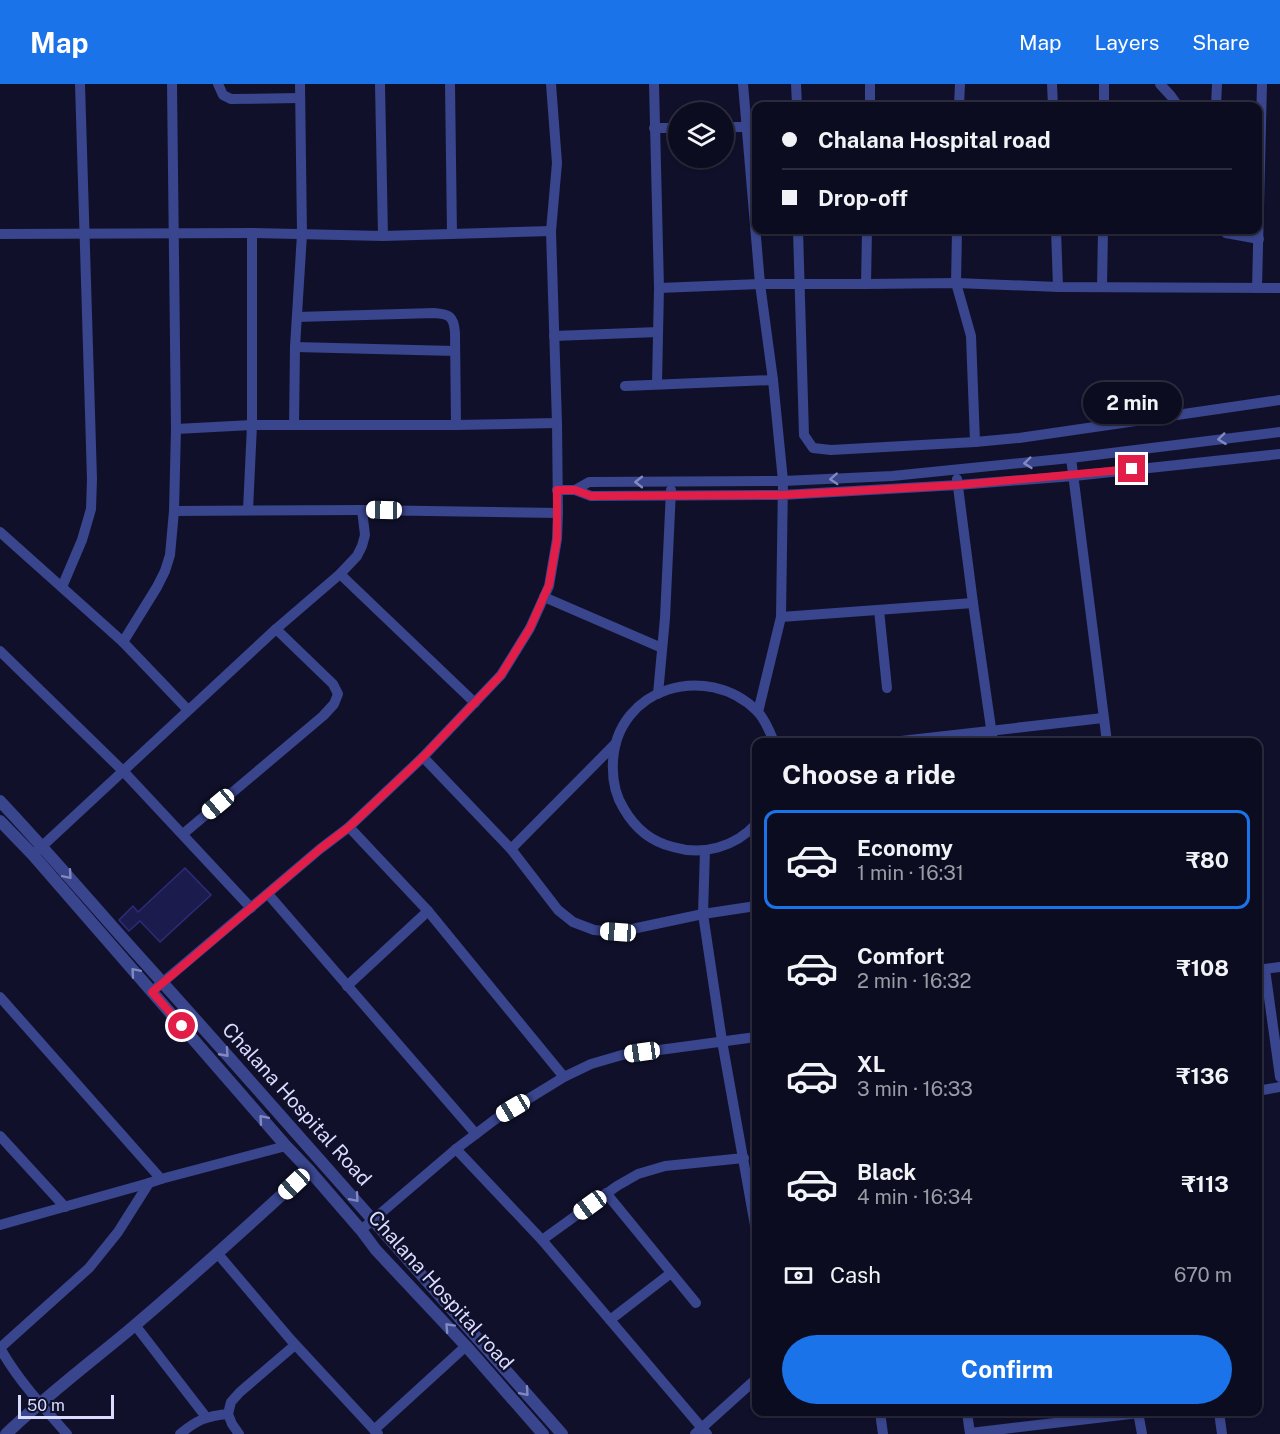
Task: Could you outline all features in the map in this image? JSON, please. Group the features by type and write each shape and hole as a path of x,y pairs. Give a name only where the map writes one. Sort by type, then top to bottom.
{"street":[{"path":"62,587 82,540 90,510 92,479 80,84"},
{"path":"123,642 165,571 170,555 174,511 176,429 172,84"},
{"path":"218,84 223,95 231,99 300,98"},
{"path":"294,425 295,346 302,234 300,84"},
{"path":"380,84 383,236"},
{"path":"450,84 452,234"},
{"path":"152,992 349,827 423,757 501,675 530,628 544,597 549,585 557,539 558,513 551,231 557,163 551,84"},
{"path":"654,84 659,288 657,383"},
{"path":"743,84 752,187"},
{"path":"796,84 796,102"},
{"path":"870,84 870,102"},
{"path":"960,84 960,102"},
{"path":"1052,84 1053,102"},
{"path":"1104,84 1104,102"},
{"path":"1160,84 1175,102"},
{"path":"1216,102 1217,84"},
{"path":"1262,84 1262,102"},
{"path":"734,127 747,127"},
{"path":"654,128 668,128"},
{"path":"0,234 252,233 383,236 551,231"},
{"path":"248,510 252,425 252,233"},
{"path":"756,234 783,481 781,616 758,712"},
{"path":"798,234 804,435 813,448 831,450 1019,438 1280,400"},
{"path":"866,284 867,234"},
{"path":"957,234 956,283 970,336 975,442"},
{"path":"1056,234 1058,287"},
{"path":"1102,287 1103,234"},
{"path":"1232,234 1258,239"},
{"path":"1257,288 1258,234"},
{"path":"659,288 799,283 1280,288"},
{"path":"297,317 444,314 450,316 454,322 456,425"},
{"path":"554,336 658,332"},
{"path":"295,346 455,351"},
{"path":"625,386 773,380"},
{"path":"176,429 252,425 557,423"},
{"path":"575,490 589,482 783,481 892,476 1071,458 1280,432"},
{"path":"557,490 575,490 591,496 782,495 1074,476 1280,454"},
{"path":"1071,458 1106,738"},
{"path":"956,470 992,738"},
{"path":"658,694 665,618 671,482"},
{"path":"174,511 363,510 558,513"},
{"path":"33,855 188,710 340,574 357,556 362,546 365,535 363,510"},
{"path":"0,532 123,642 188,710"},
{"path":"340,574 475,703"},
{"path":"544,597 662,648"},
{"path":"781,616 973,603"},
{"path":"879,610 887,688"},
{"path":"183,834 334,704 338,694 333,684 276,630"},
{"path":"0,651 124,772 251,908"},
{"path":"752,827 730,843 705,850 680,849 656,841 628,816 616,794 612,769 616,743 628,719 636,709 670,688 696,684 734,694 758,712 773,738"},
{"path":"926,738 1104,718"},
{"path":"511,849 616,743"},
{"path":"423,757 511,849 558,910 573,922 594,930 618,932 703,914 752,907"},
{"name":"Chalana Hospital Road","path":"0,801 562,1434"},
{"name":"Chalana Hospital road","path":"0,821 33,855 309,1170 376,1250 466,1346 543,1434"},
{"path":"349,827 428,911 564,1077"},
{"path":"705,850 703,914 722,1041 752,1207"},
{"path":"268,894 476,1134"},
{"path":"347,986 428,911"},
{"path":"1262,970 1280,967"},
{"path":"1262,976 1280,1077"},
{"path":"0,997 161,1179"},
{"path":"361,1230 496,1118 564,1077 591,1064 622,1055 752,1037"},
{"path":"1262,1090 1280,1087"},
{"path":"0,1136 65,1207"},
{"path":"1,1223 286,1146"},
{"path":"456,1149 542,1240 701,1432 752,1383"},
{"path":"542,1240 606,1193 638,1174 665,1166 744,1158"},
{"path":"6,1434 218,1254 309,1170"},
{"path":"67,1434 7,1361 0,1348 89,1268 118,1232 149,1183"},
{"path":"606,1193 696,1303"},
{"path":"218,1254 296,1345 376,1432 466,1346"},
{"path":"610,1320 671,1273"},
{"path":"135,1324 206,1417"},
{"path":"239,1434 228,1414 231,1402 296,1345"},
{"path":"180,1434 193,1423 206,1417 228,1414"},
{"path":"880,1416 880,1433"},
{"path":"968,1416 970,1434 1107,1416"},
{"path":"1139,1416 1142,1434"},
{"path":"1220,1416 1222,1434"}],"building":[{"path":"185,868 211,895 160,942 140,921 129,931 119,920 133,906 138,912"}],"route":[{"path":"182,1026 152,992 349,827 423,757 501,675 530,628 549,585 557,539 557,490 575,490 591,496 782,495 958,485 1132,469"}]}
